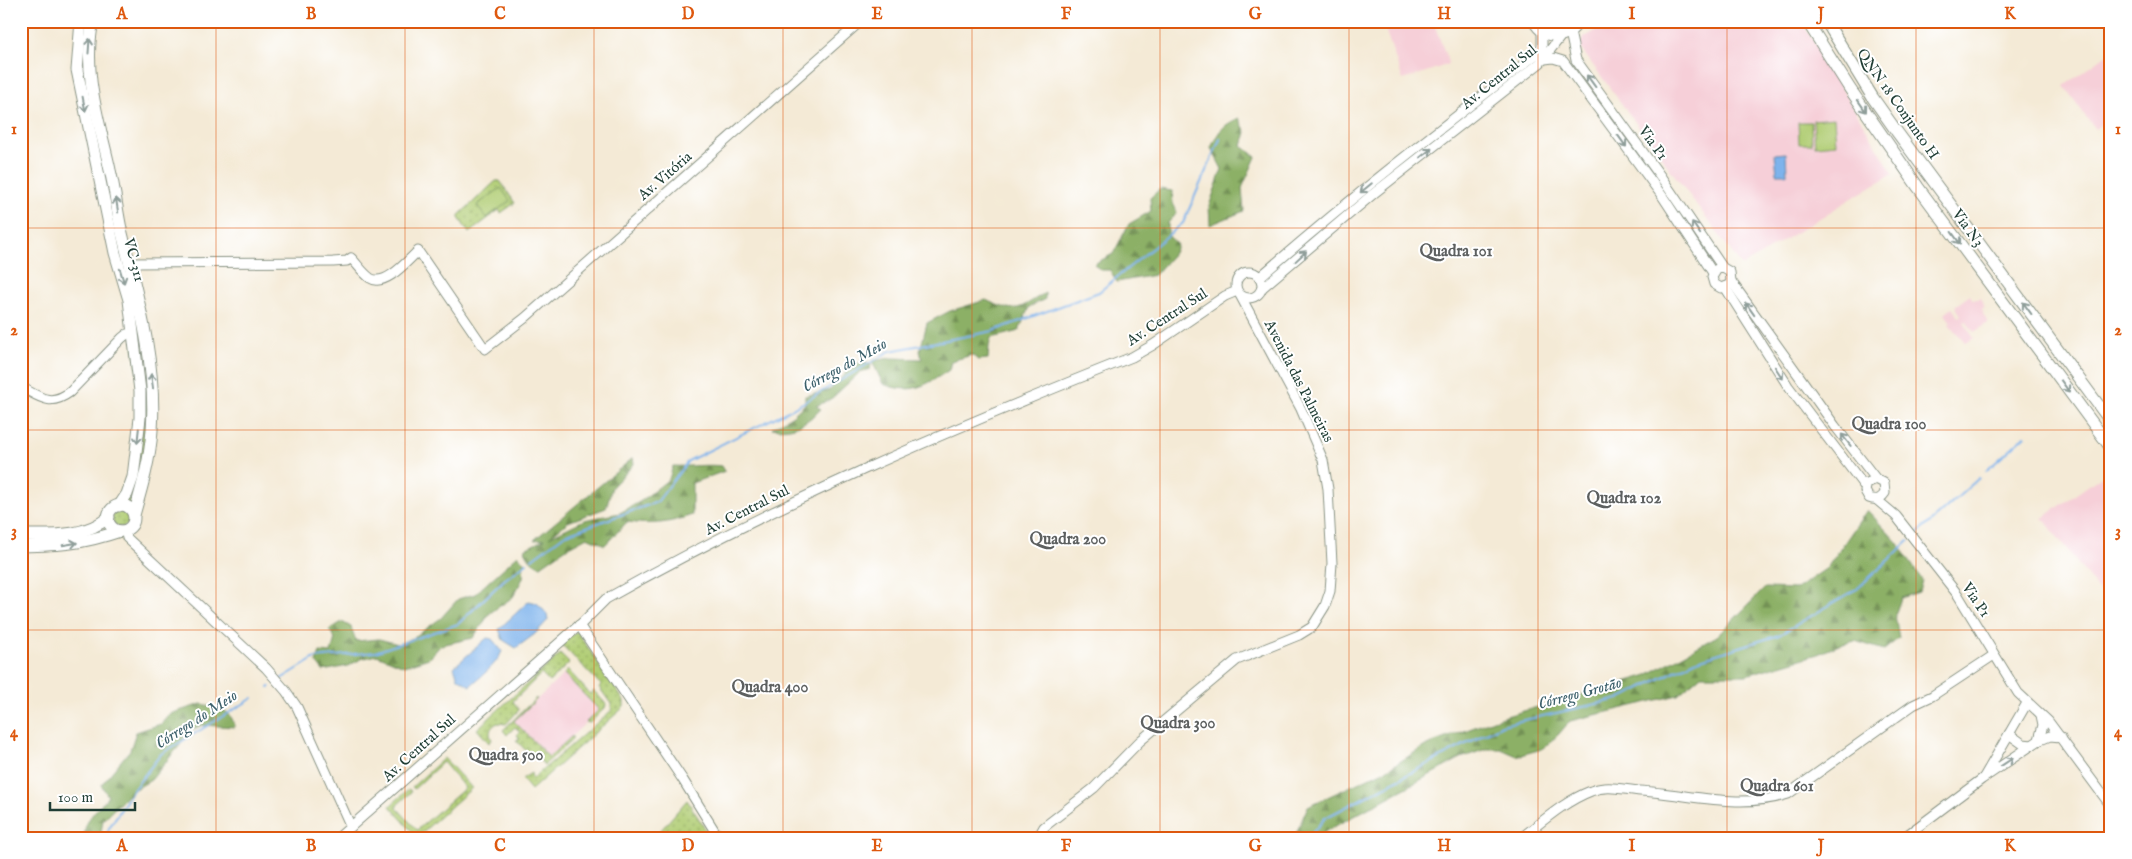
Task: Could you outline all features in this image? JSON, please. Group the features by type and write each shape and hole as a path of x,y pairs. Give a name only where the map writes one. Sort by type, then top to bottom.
{"main road":[{"name":"VC-311","path":"81,21 77,70 117,234 128,258 139,298 153,387 149,459 134,515"},
{"name":"VC-311","path":"93,21 88,56 90,86 113,183 117,234 115,253 129,300 140,391 140,418 133,477 127,494 119,506"},
{"path":"1534,21 1542,32 1551,36 1565,34 1578,21"},
{"path":"1808,21 1820,35 1841,68 1849,67 1850,61"},
{"name":"Via N3","path":"1808,21 1847,84 1918,187 2111,448"},
{"name":"QNN 18 Conjunto H","path":"1826,21 1897,132 1930,178"},
{"path":"1847,84 1847,80 1850,77 1856,78 1879,113 1897,132"},
{"name":"Via N3","path":"1930,178 2111,422"},
{"path":"115,253 122,251 128,258"},
{"path":"1991,286 2014,310 2037,341 2040,343 2045,341 2046,334"},
{"path":"2045,358 2046,352 2054,351 2077,382 2098,404"},
{"path":"21,535 67,535 84,531 97,526 108,517 112,510 119,506 127,506 134,515 133,524 122,531 101,538 63,546 21,546"},
{"path":"108,517 113,528 122,531"}],"street":[{"name":"Av. Vitória","path":"128,258 333,262 347,261 351,258 370,278 379,280 390,276 418,251 485,349 525,318 861,21"},
{"name":"Av. Central Sul","path":"1241,295 1236,279 1245,272 1253,272 1260,277 1314,230 1537,54 1542,48 1542,32"},
{"name":"Av. Central Sul","path":"338,838 606,599 736,531 878,462 1132,357 1154,345 1225,296 1257,294 1373,194 1545,59 1565,34"},
{"name":"Via P1","path":"1565,34 1576,60 1723,268 1730,272 1728,284 1788,386 1865,487 1867,495 1877,500 1896,516 1958,595 2018,693 2042,716"},
{"name":"Via P1","path":"1545,59 1559,58 1564,61 1663,197 1713,273 1714,284 1717,287 1728,284"},
{"path":"1596,105 1602,106 1604,99"},
{"path":"1607,120 1610,115 1616,115"},
{"path":"1713,273 1717,269 1723,268"},
{"path":"1260,277 1263,287"},
{"name":"Via P1","path":"1728,284 1876,479 1884,483 1885,493 1896,516"},
{"name":"Avenida das Palmeiras","path":"1038,838 1044,827 1106,777 1140,741 1237,660 1300,635 1312,627 1330,591 1332,563 1328,489 1323,460 1301,409 1241,295"},
{"path":"21,387 47,400 60,400 122,338 127,334 133,334"},
{"path":"1865,487 1871,480 1876,479"},
{"path":"1877,500 1885,493"},
{"path":"21,528 34,535"},
{"path":"122,531 127,538 266,668 288,693 351,827"},
{"path":"579,625 683,780 719,838"},
{"path":"1521,838 1565,805 1592,790 1612,787 1750,802 1767,800 1788,794 1801,787 1913,705 1932,696 1994,655"},
{"path":"1982,779 2027,703"},
{"path":"2020,716 2042,716 2061,738 2111,806"},
{"path":"2035,743 2043,725 2042,716"},
{"path":"2010,734 2023,744 2035,743"},
{"path":"1903,838 1982,779 2035,743 2050,736 2061,738"}],"shaded area":[{"path":"1382,21 1433,21 1449,64 1403,80"},
{"path":"1612,21 1801,21 1893,173 1742,266 1578,45 1585,37"},
{"path":"2111,51 2111,117 2095,129 2064,86"},
{"path":"1970,295 1973,300 1980,298 1983,301 1984,307 1981,310 1988,323 1974,332 1966,321 1963,322 1974,338 1966,343 1949,324 1951,322 1945,314 1952,308 1959,317 1961,315 1955,306"},
{"path":"2111,471 2111,607 2043,518"},
{"path":"21,555 27,637 21,638"},
{"path":"564,674 599,710 549,758 514,721"}],"green space":[{"path":"1538,21 1575,21 1573,25 1555,33"},
{"path":"1239,118 1246,132 1242,146 1256,157 1242,188 1244,211 1210,225 1209,206 1222,169 1211,148 1222,129"},
{"path":"1834,118 1836,144 1815,146 1813,120"},
{"path":"1798,122 1811,122 1812,144 1799,144"},
{"path":"496,181 500,181 515,203 501,213 499,210 469,233 459,215"},
{"path":"501,188 510,201 486,218 477,205"},
{"path":"1160,189 1172,191 1173,204 1177,212 1168,223 1168,235 1177,245 1174,253 1155,275 1117,282 1110,270 1100,270 1094,264 1113,254 1129,224 1151,211 1150,198"},
{"path":"122,254 147,364 149,449 133,507 125,501 144,418 120,255"},
{"path":"1045,293 1045,299 1029,307 1019,331 991,338 988,359 978,360 972,355 951,361 949,370 918,387 902,389 883,384 872,361 891,358 922,359 920,351 927,323 950,311 986,300 1011,309 1017,308"},
{"path":"863,360 871,365 870,369 860,372 831,399 816,406 821,409 810,419 793,427 772,428 793,415 805,404 805,396 830,390 847,372"},
{"path":"633,458 634,464 612,487 606,508 568,522 549,537 584,520 620,513 641,501 669,479 673,466 722,466 725,471 692,483 692,515 660,523 627,522 605,545 587,537 565,549 541,566 530,560 525,549 545,539 534,540"},
{"path":"121,509 127,512 130,518 127,524 121,527 115,524 112,518 115,512"},
{"path":"1867,510 1897,542 1922,580 1919,592 1901,598 1895,615 1899,638 1884,650 1855,641 1746,675 1701,675 1678,695 1570,721 1542,749 1517,756 1501,749 1486,749 1461,758 1326,831 1319,838 1291,838 1295,836 1308,806 1388,769 1427,745 1496,719 1645,676 1717,636 1765,588 1796,589 1827,568"},
{"path":"518,555 524,562 523,578 513,597 490,613 473,638 441,645 429,658 404,666 377,655 361,659 348,666 323,671 316,662 320,652 331,653 335,638 329,630 342,622 351,627 356,641 379,639 398,644 413,638 441,618 458,599 475,594"},
{"path":"577,631 624,701 624,707 531,790 522,779 531,773 532,779 612,710 611,704 599,687 601,685 561,644"},
{"path":"560,654 569,663 549,682 541,674 513,701 519,710 506,724 498,723 493,726 490,732 492,740 489,743 477,729"},
{"path":"568,670 590,694 594,691 606,704 605,708 590,723 586,722 599,710 564,674"},
{"path":"536,698 514,721 549,757 572,736 572,740 544,765 538,758 541,756 539,753 533,758 516,740 520,739 517,735 520,732 515,727 507,735 503,730"},
{"path":"201,704 227,712 233,720 235,727 202,725 186,732 180,745 151,780 132,791 103,820 100,838 84,838 86,825 108,796 101,785 130,750 136,732 161,724 170,714"},
{"path":"444,758 472,788 417,837 390,806 409,789 411,792 397,805 397,808 417,830 465,788 443,762 414,789 412,787"},
{"path":"687,800 711,838 654,838"}],"water":[{"path":"1786,153 1787,174 1777,174 1775,154"},
{"path":"529,601 537,603 547,614 548,620 535,634 516,648 503,640 499,629"},
{"path":"487,638 492,639 502,651 493,666 470,686 458,678 454,667"}],"waterway":[{"name":"Córrego do Meio","path":"532,559 564,535 657,502 688,461 794,408 890,351 993,331 1099,292 1183,223 1220,139"},
{"name":"Córrego Grotão","path":"1986,471 2025,436"},
{"name":"Córrego Grotão","path":"1917,534 1979,478"},
{"name":"Córrego Grotão","path":"1308,838 1325,818 1502,725 1619,699 1697,660 1779,635 1857,589 1909,541"},
{"name":"Córrego do Meio","path":"281,679 315,658 375,652 458,624 504,580 527,563"},
{"name":"Córrego do Meio","path":"106,838 109,828 133,790 161,754 253,698"}],"district":[{"name":"Quadra 101","path":"1456,252"},
{"name":"Quadra 100","path":"1889,425"},
{"name":"Quadra 102","path":"1624,499"},
{"name":"Quadra 200","path":"1068,540"},
{"name":"Quadra 400","path":"770,688"},
{"name":"Quadra 300","path":"1178,724"},
{"name":"Quadra 500","path":"506,756"},
{"name":"Quadra 601","path":"1777,787"}]}
